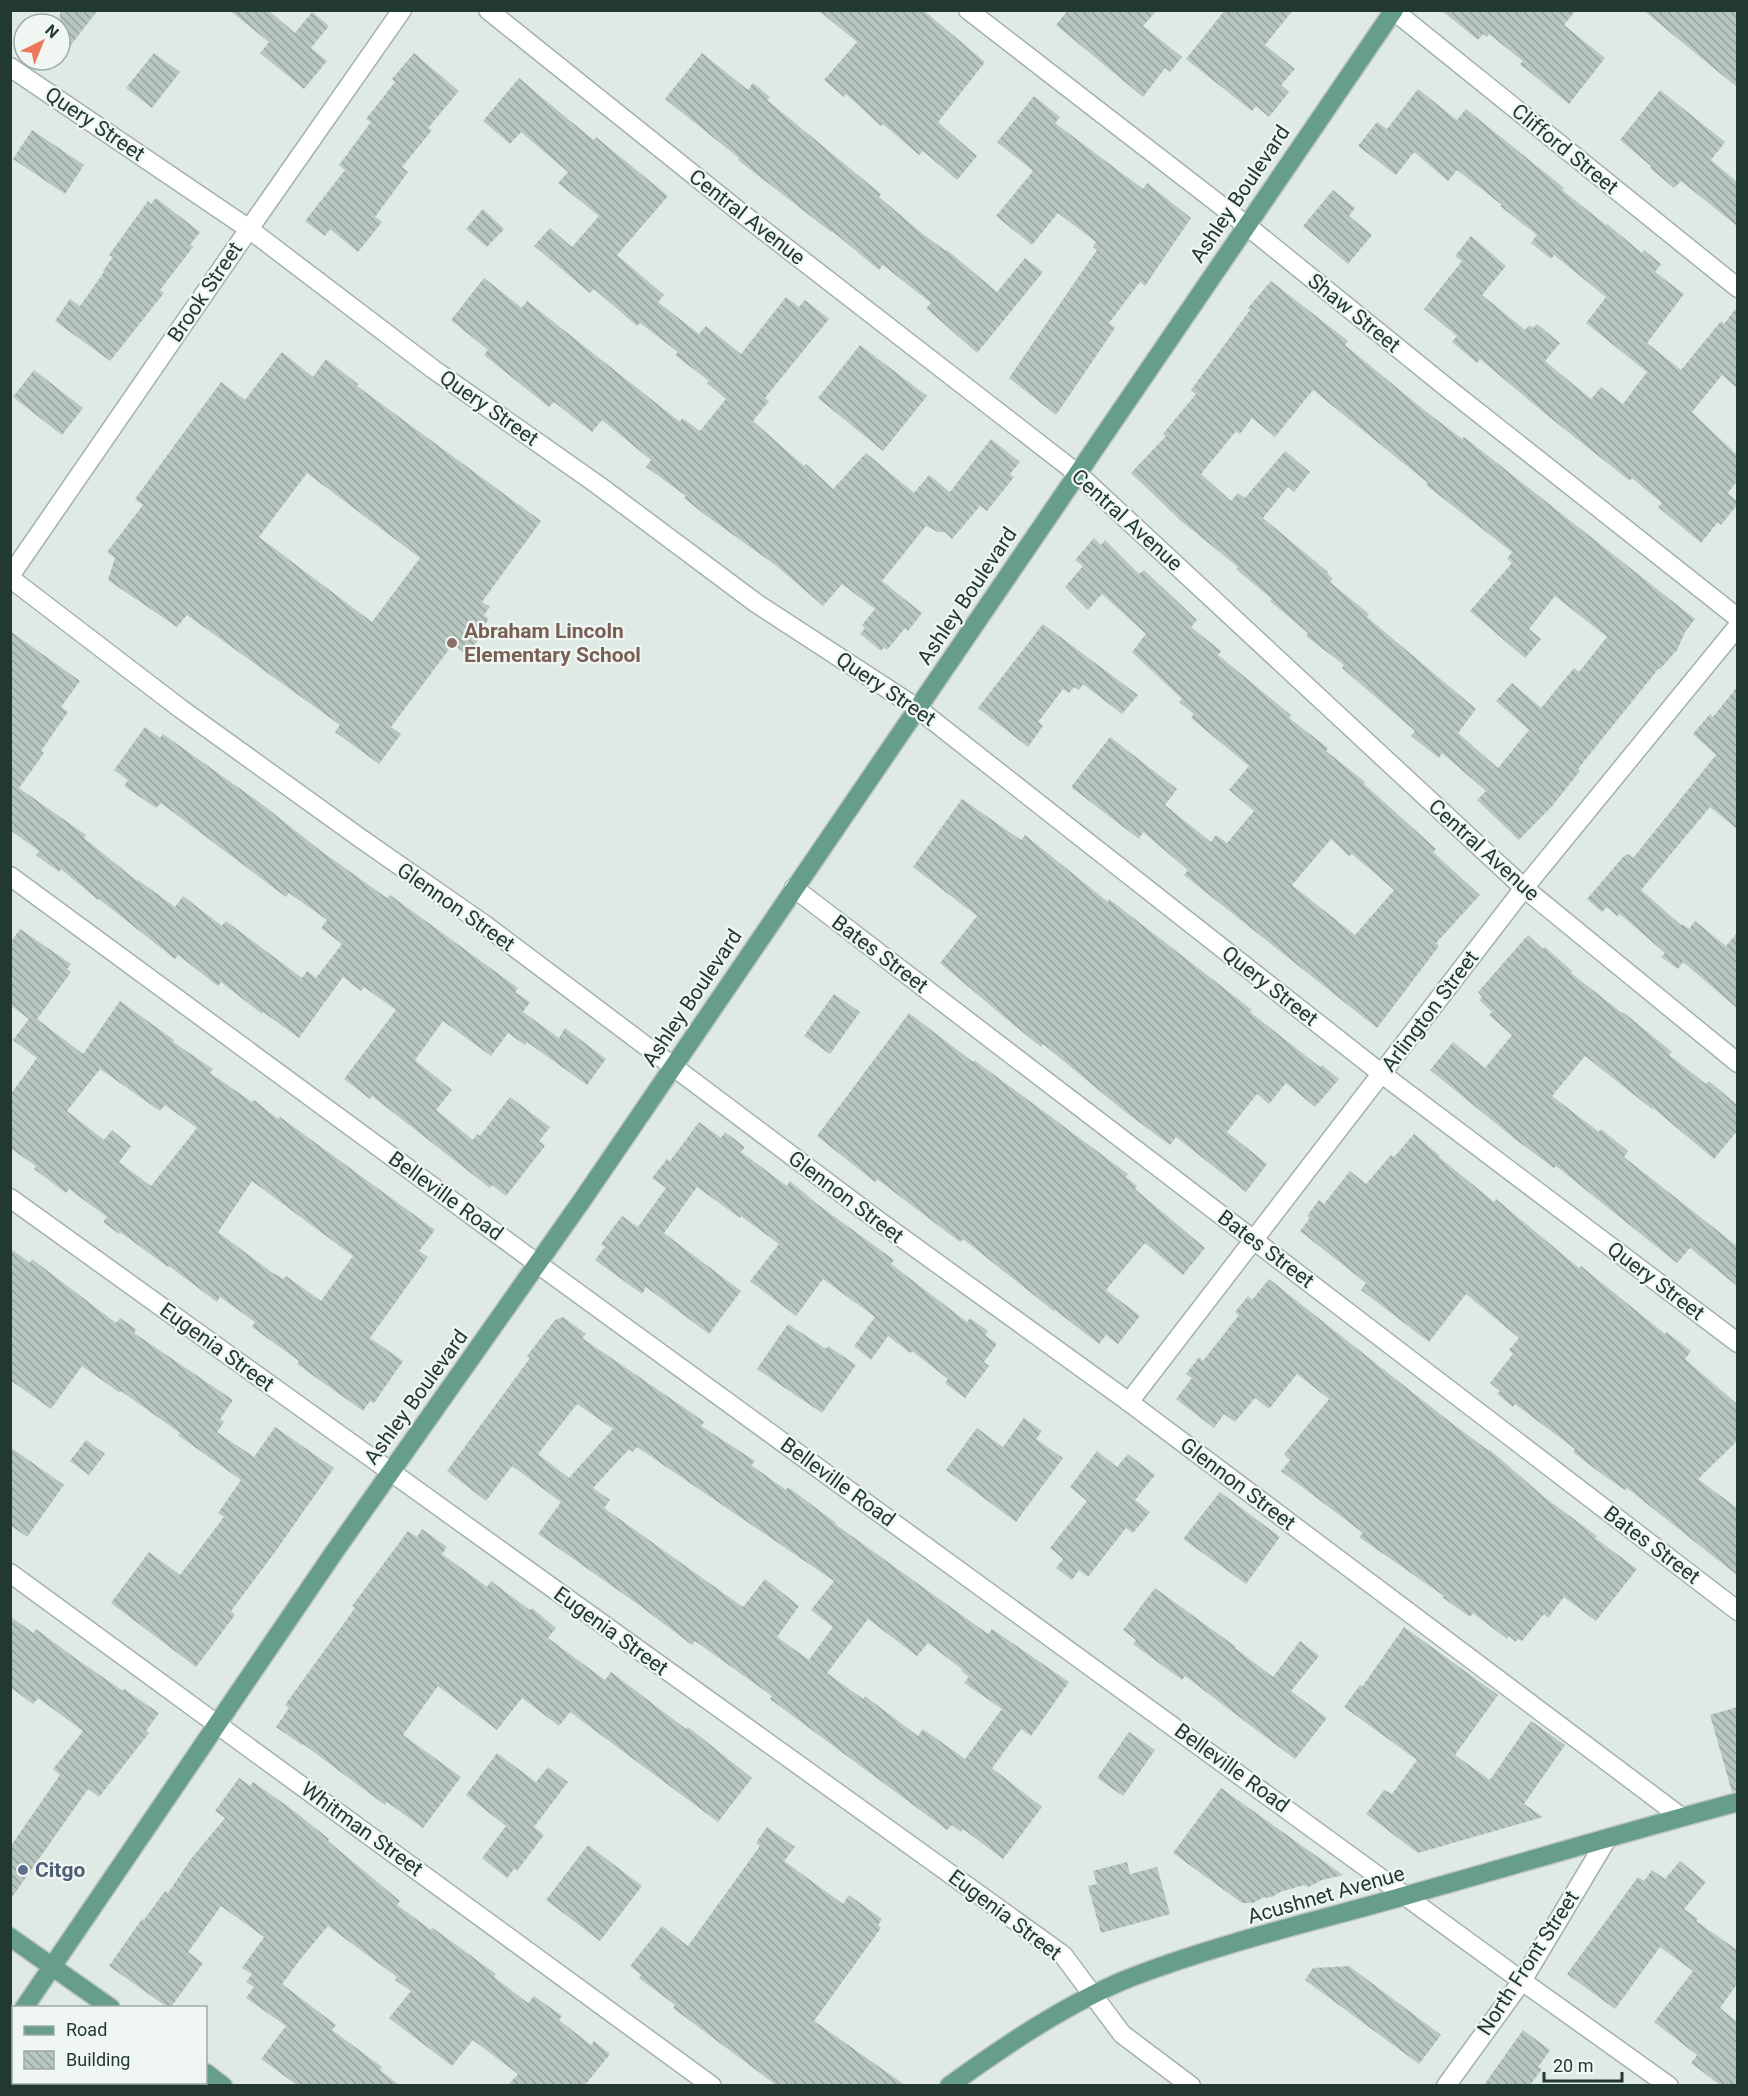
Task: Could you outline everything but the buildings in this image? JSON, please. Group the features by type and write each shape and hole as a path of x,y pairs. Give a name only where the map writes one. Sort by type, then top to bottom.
{"main road":[{"name":"Ashley Boulevard","path":"25,2006 390,1471 538,1264 1393,11"},
{"name":"Acushnet Avenue","path":"949,2085 1008,2045 1092,1995 1131,1978 1195,1956 1737,1802"},
{"path":"10,1937 110,2006"},
{"path":"207,2074 223,2085"}],"street":[{"name":"Brook Street","path":"10,577 402,10"},
{"name":"Central Avenue","path":"488,10 740,212 1078,474 1524,888 1737,1064"},
{"name":"Shaw Street","path":"968,10 1246,225 1460,399 1737,618"},
{"name":"Clifford Street","path":"1393,11 1737,288"},
{"name":"Query Street","path":"10,67 249,229 433,369 598,485 756,603 917,708 1382,1074 1737,1343"},
{"name":"Glennon Street","path":"10,577 181,709 485,926 880,1222 1129,1402 1681,1817"},
{"name":"Arlington Street","path":"1129,1402 1524,888 1737,626"},
{"name":"Belleville Road","path":"10,876 538,1264 1522,1981 1669,2085"},
{"name":"Bates Street","path":"794,888 1737,1611"},
{"name":"Eugenia Street","path":"10,1198 1063,1954 1122,2034 1191,2085"},
{"name":"Whitman Street","path":"10,1573 712,2085"},
{"name":"North Front Street","path":"1446,2085 1522,1981 1607,1839"}],"place":[{"name":"Abraham Lincoln Elementary School","path":"452,643"},
{"name":"Citgo","path":"23,1870"}]}
